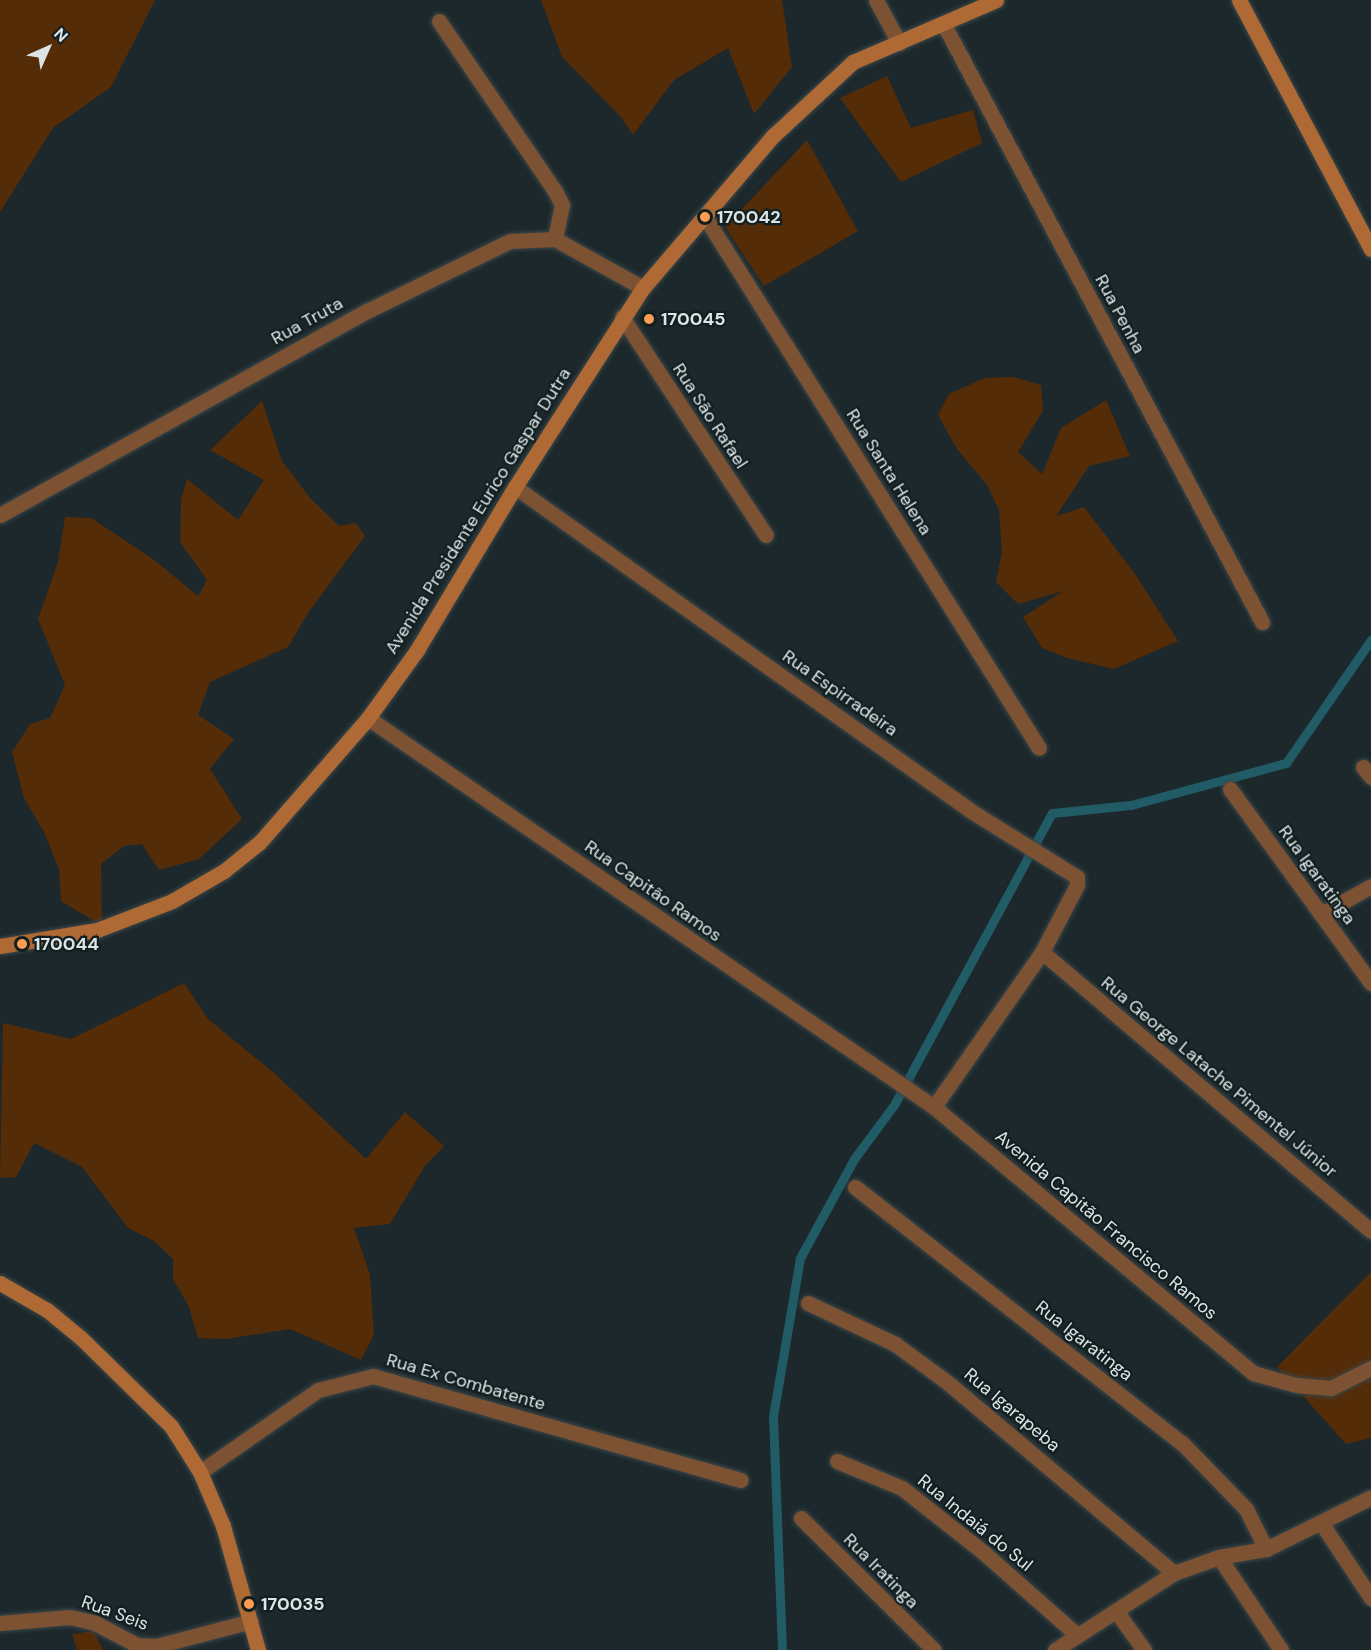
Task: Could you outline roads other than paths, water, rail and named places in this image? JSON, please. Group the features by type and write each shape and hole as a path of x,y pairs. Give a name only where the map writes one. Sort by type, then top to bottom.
{"main road":[{"name":"Avenida Presidente Eurico Gaspar Dutra","path":"0,946 97,930 172,901 224,871 260,842 368,718 417,650 515,487 622,318 643,288 705,217 812,96 853,62 996,0"},
{"path":"1239,0 1371,249"},
{"path":"0,1283 47,1310 114,1365 171,1426 200,1472 224,1526 258,1650"}],"street":[{"path":"876,0 899,43"},
{"path":"439,21 555,191 562,205 555,239 643,288"},
{"name":"Rua Penha","path":"943,23 1262,622"},
{"name":"Rua Santa Helena","path":"705,217 1039,748"},
{"name":"Rua Truta","path":"0,515 367,310 510,241 555,239"},
{"name":"Rua São Rafael","path":"622,318 766,535"},
{"name":"Rua Espirradeira","path":"515,487 1016,839 1074,874 1078,880 1042,952"},
{"name":"Rua Capitão Ramos","path":"368,718 916,1095"},
{"name":"Rua Igaratinga","path":"1230,789 1371,983"},
{"path":"1321,914 1371,886"},
{"path":"934,1107 1042,952"},
{"name":"Rua George Latache Pimentel Júnior","path":"1042,952 1371,1231"},
{"name":"Avenida Capitão Francisco Ramos","path":"916,1095 934,1107 1253,1373 1296,1386 1331,1388 1371,1368"},
{"name":"Rua Igaratinga","path":"855,1187 1182,1443 1246,1509 1266,1549"},
{"name":"Rua Igarapeba","path":"808,1303 895,1344 947,1382 1174,1573"},
{"name":"Rua Ex Combatente","path":"200,1472 318,1390 374,1376 741,1480"},
{"name":"Rua Indaiá do Sul","path":"837,1461 902,1488 983,1552 1076,1634"},
{"path":"1055,1650 1076,1634 1174,1573 1219,1557 1266,1549 1322,1524 1371,1497"},
{"name":"Rua Iratinga","path":"801,1518 934,1650"},
{"path":"1322,1524 1371,1598"},
{"path":"1219,1557 1281,1650"},
{"path":"1116,1611 1144,1650"},
{"name":"Rua Seis","path":"0,1623 70,1617 95,1623 137,1645 156,1646 251,1621"}],"waterway":[{"path":"782,1650 773,1416 800,1258 854,1159 894,1105 1052,813 1131,805 1286,763 1371,640"}],"place":[{"name":"170042","path":"705,217"},
{"name":"170045","path":"649,319"},
{"name":"170044","path":"22,944"},
{"name":"170035","path":"249,1604"}]}
